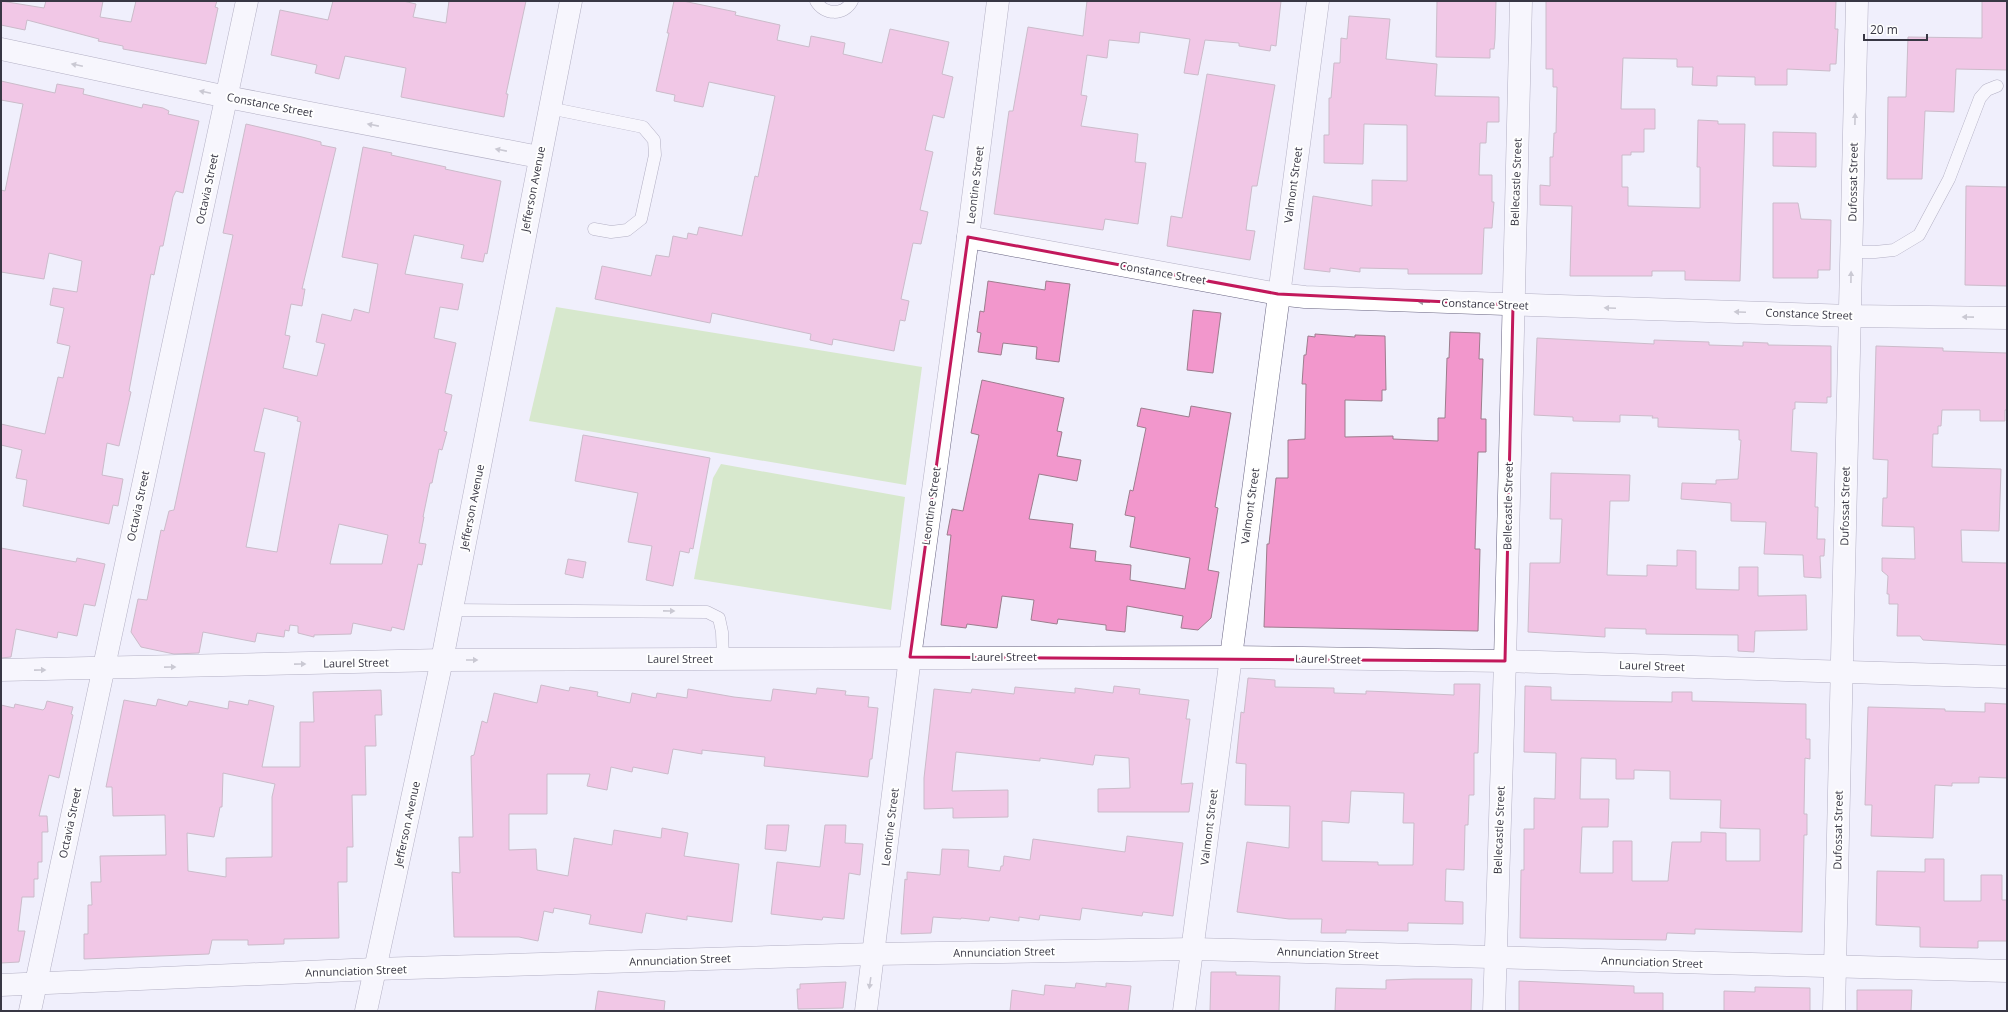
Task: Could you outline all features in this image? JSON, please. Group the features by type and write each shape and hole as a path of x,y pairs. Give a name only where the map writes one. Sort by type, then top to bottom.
{"street":[{"name":"Octavia Street","path":"30,1011 247,1"},
{"name":"Jefferson Avenue","path":"366,1011 442,660 539,157 571,1"},
{"name":"Valmont Street","path":"1184,1011 1194,949 1230,658 1318,1"},
{"name":"Bellecastle Street","path":"1494,1011 1505,661 1512,305 1521,1"},
{"name":"Dufossat Street","path":"1834,1011 1840,672 1857,1"},
{"name":"Leontine Street","path":"866,1011 910,657 968,237 994,2"},
{"name":"Constance Street","path":"1,49 227,97 539,157"},
{"name":"Constance Street","path":"968,237 1278,294 1305,297 1850,316 2007,318"},
{"name":"Laurel Street","path":"1,670 103,669 442,660 910,657 1230,658 1505,661 2007,677"},
{"name":"Annunciation Street","path":"1,986 375,970 874,954 1194,949 2007,971"}],"lane":[{"path":"816,1 821,8 833,12 845,9 852,1"},
{"path":"1851,252 1894,250 1919,235 1949,179 1980,98 1987,90 1997,86"},
{"path":"549,108 643,127 654,140 656,155 641,219 627,230 611,232 594,229"},
{"path":"452,610 630,610 707,612 719,618 722,632 723,659"}],"highlighted area":[{"path":"968,237 1278,294 1513,305 1505,661 910,657"}],"green space":[{"path":"556,307 922,367 906,485 529,421"},
{"path":"721,464 905,497 891,610 694,579 713,478"}],"building":[{"path":"1,1 44,8 46,1 103,1 100,17 131,22 136,1 217,1 215,7 218,8 206,64 123,49 123,46 98,41 99,39 27,20 25,30 1,25"},
{"path":"333,1 403,1 416,4 413,17 446,23 449,1 526,1 506,94 508,94 504,117 401,97 406,68 345,56 339,79 315,73 317,65 271,55 280,10 328,20"},
{"path":"674,1 683,1 736,12 735,15 780,25 777,40 809,47 811,36 845,43 843,54 882,63 890,29 949,42 942,74 953,77 944,118 933,115 925,150 933,152 920,210 928,212 921,244 913,243 901,299 909,301 905,321 900,320 894,351 833,339 832,345 810,340 811,334 712,313 710,323 595,299 602,266 651,276 656,255 669,257 673,236 687,239 688,233 697,235 699,227 742,236 755,176 758,177 775,96 709,82 703,107 674,101 675,95 656,91 669,33 667,33"},
{"path":"1087,1 1281,1 1276,46 1271,45 1270,51 1239,46 1239,43 1205,40 1198,75 1184,73 1190,39 1140,32 1139,43 1109,40 1107,58 1087,55 1081,95 1087,96 1081,126 1138,134 1135,162 1146,163 1138,224 1105,219 1103,230 994,214 1009,111 1013,111 1028,27 1083,36"},
{"path":"1437,1 1496,1 1494,49 1490,49 1490,58 1436,57"},
{"path":"1546,1 1836,1 1835,29 1838,29 1836,64 1830,64 1830,71 1787,69 1787,85 1755,85 1755,77 1717,76 1717,86 1692,85 1693,67 1677,67 1677,59 1623,58 1621,109 1655,109 1655,129 1644,129 1644,152 1631,152 1631,155 1622,155 1622,187 1628,187 1628,206 1700,208 1700,167 1697,167 1698,120 1718,121 1718,124 1745,124 1740,281 1685,280 1685,271 1652,271 1652,276 1570,276 1572,206 1540,205 1540,185 1550,186 1550,157 1553,157 1554,133 1556,133 1557,87 1553,87 1553,69 1546,69"},
{"path":"1982,1 2007,1 2007,70 1956,69 1954,112 1925,111 1922,179 1887,179 1888,97 1906,97 1908,37 1982,38"},
{"path":"1349,16 1390,19 1386,59 1437,64 1435,96 1499,97 1499,122 1487,122 1486,143 1480,143 1479,175 1492,175 1492,202 1494,202 1492,228 1484,228 1482,274 1408,274 1408,269 1360,268 1360,272 1330,268 1330,272 1304,269 1313,196 1372,206 1372,180 1407,181 1407,125 1364,124 1363,164 1324,163 1324,135 1329,135 1329,98 1331,98 1334,63 1340,63 1341,38 1347,39"},
{"path":"1207,74 1275,85 1257,186 1252,186 1246,230 1255,231 1250,260 1167,246 1171,216 1182,218"},
{"path":"1,81 55,93 57,84 84,89 83,94 142,108 143,104 163,108 169,111 168,114 199,121 183,193 176,191 173,197 163,246 160,246 154,275 151,274 129,391 131,392 119,446 107,443 102,475 123,479 118,506 113,505 109,524 23,506 27,480 16,478 22,450 1,445 1,424 45,434 58,377 63,378 70,346 57,343 64,308 50,305 53,288 77,292 82,261 49,253 44,279 1,272 1,190 5,191 23,104 1,100"},
{"path":"246,124 321,142 321,145 336,148 302,289 305,289 302,306 291,304 285,335 290,336 283,368 317,376 325,344 316,342 322,314 351,321 354,309 369,313 378,264 342,257 363,147 392,153 391,155 446,167 445,169 501,181 487,254 485,253 483,262 461,258 464,245 414,235 405,274 463,284 458,310 440,307 434,338 456,343 445,393 452,395 444,431 447,432 442,450 439,449 423,517 419,543 426,544 422,565 418,564 404,630 392,627 391,631 353,623 351,634 314,635 314,637 298,633 298,626 290,625 289,631 285,630 284,637 257,633 255,642 203,632 199,653 174,654 141,647 131,632 138,599 147,600 161,530 164,531 169,511 174,510 233,235 223,233","holes":["264,408 298,417 297,421 301,422 277,552 246,547 265,453 254,451","339,524 388,535 382,564 330,564"]},
{"path":"1773,132 1816,133 1816,167 1773,166"},
{"path":"1966,186 2007,187 2007,286 1965,285"},
{"path":"1773,203 1798,203 1801,219 1831,220 1830,270 1818,270 1818,278 1773,278"},
{"path":"988,281 1045,290 1046,281 1070,284 1059,362 1036,359 1037,347 1003,343 1001,355 978,352 981,333 977,332 980,311 984,312"},
{"path":"1193,310 1221,313 1213,373 1187,370"},
{"path":"1450,332 1480,333 1479,359 1483,359 1481,419 1486,419 1486,452 1478,452 1475,549 1480,549 1478,631 1264,627 1267,544 1269,544 1276,478 1288,478 1288,440 1305,439 1306,384 1302,384 1304,355 1306,355 1308,336 1315,337 1315,334 1355,337 1355,335 1385,336 1386,390 1382,390 1382,401 1345,400 1345,437 1393,436 1393,439 1438,441 1438,418 1445,418 1447,358 1449,358"},
{"path":"1537,338 1654,344 1654,340 1709,342 1709,345 1743,346 1743,342 1768,343 1768,345 1831,346 1831,397 1827,397 1827,403 1795,402 1795,409 1793,409 1791,451 1817,453 1815,507 1818,507 1817,539 1825,539 1824,556 1820,556 1821,578 1804,577 1803,555 1764,554 1766,522 1731,521 1731,503 1681,499 1682,483 1716,484 1716,480 1738,479 1741,440 1739,440 1739,430 1658,427 1658,418 1652,418 1653,416 1620,415 1620,422 1573,421 1573,417 1534,415"},
{"path":"1876,346 1943,348 1943,351 2007,353 2007,410 2005,410 2005,421 1980,421 1980,410 1942,410 1941,426 1938,426 1938,434 1933,434 1932,467 2001,469 1999,531 1961,530 1962,562 2007,563 2007,645 1923,640 1920,636 1897,636 1898,604 1889,604 1889,594 1887,594 1888,576 1882,571 1882,558 1915,559 1914,527 1882,526 1883,498 1887,498 1888,460 1873,459"},
{"path":"982,380 1064,398 1057,431 1062,432 1057,456 1081,460 1077,481 1039,474 1029,519 1073,524 1070,548 1096,551 1095,561 1131,565 1130,580 1185,589 1190,558 1130,547 1135,517 1125,515 1130,490 1133,491 1146,428 1137,426 1141,408 1189,417 1191,406 1231,413 1215,507 1218,508 1208,570 1219,572 1211,618 1198,630 1181,628 1183,616 1127,606 1125,632 1106,630 1106,625 1058,619 1057,624 1031,620 1034,600 1002,596 997,628 967,624 966,628 941,625 951,535 947,535 952,509 963,511 979,435 971,433"},
{"path":"583,435 710,458 693,549 690,548 689,553 680,551 673,586 646,580 652,546 628,542 638,493 575,481"},
{"path":"1551,473 1630,475 1629,501 1610,501 1607,575 1647,576 1647,565 1677,566 1677,550 1696,551 1696,589 1739,590 1739,567 1758,567 1758,596 1806,595 1807,630 1755,631 1754,652 1738,651 1738,635 1646,634 1646,629 1605,628 1605,637 1528,632 1530,563 1560,563 1562,519 1550,519"},
{"path":"1,548 76,562 77,558 105,564 95,606 84,604 77,636 58,632 57,638 16,629 11,657 1,658"},
{"path":"568,559 586,562 583,578 565,574"},
{"path":"1248,678 1275,680 1275,687 1334,688 1334,693 1366,694 1366,691 1454,695 1454,684 1480,684 1478,753 1474,753 1474,795 1469,795 1468,825 1465,825 1464,870 1446,869 1445,901 1463,902 1463,924 1408,923 1408,931 1346,930 1346,933 1321,933 1322,919 1289,919 1237,912 1247,842 1289,848 1290,806 1245,805 1246,764 1236,763 1241,712 1244,713","holes":["1351,791 1404,793 1403,823 1414,823 1413,865 1378,865 1378,862 1322,861 1322,821 1349,823"]},
{"path":"541,685 569,691 570,687 598,692 597,696 630,703 632,693 656,698 657,693 687,698 688,689 734,697 771,701 773,689 816,694 817,688 846,691 845,695 869,697 868,707 878,708 872,759 870,759 868,777 764,766 765,757 702,750 702,754 673,749 668,774 633,767 632,772 611,767 607,790 587,786 590,774 547,774 547,814 509,814 509,850 536,849 537,870 568,876 574,838 612,845 614,830 661,838 662,828 688,833 684,856 739,864 732,922 687,916 687,920 646,913 642,933 589,924 591,915 554,908 553,913 544,911 538,941 519,937 454,937 452,872 460,873 459,837 473,837 471,756 474,755 482,721 487,723 494,693 537,703"},
{"path":"1114,686 1140,689 1139,694 1189,700 1186,719 1190,719 1181,784 1193,783 1189,812 1098,812 1098,789 1130,788 1129,758 1095,755 1093,765 1040,758 1040,761 956,752 952,791 1008,790 1008,817 953,818 953,808 924,809 924,778 934,689 971,693 972,689 1014,694 1015,687 1075,693 1075,688 1113,693"},
{"path":"1525,686 1551,687 1551,700 1672,702 1672,692 1692,692 1692,701 1806,704 1806,739 1810,739 1810,759 1805,758 1804,814 1807,814 1807,835 1804,835 1802,932 1695,929 1695,934 1667,933 1666,940 1520,938 1521,870 1524,870 1524,829 1534,829 1534,798 1555,799 1556,753 1524,752","holes":["1581,758 1616,759 1616,779 1634,779 1634,770 1670,771 1670,799 1721,800 1720,828 1760,829 1760,861 1726,861 1726,833 1701,832 1701,842 1672,842 1668,881 1632,881 1632,841 1613,841 1613,873 1580,873 1582,827 1608,827 1609,799 1580,799"]},
{"path":"381,690 382,715 375,715 376,746 365,746 366,795 352,795 353,847 347,847 347,882 338,882 339,938 284,939 284,944 248,945 248,940 212,940 209,954 84,959 84,934 88,934 88,905 92,905 91,882 101,882 100,856 166,855 165,815 113,816 112,787 106,787 124,700 156,706 158,699 187,706 189,701 228,709 229,701 248,705 249,700 274,706 262,767 300,767 300,722 314,722 313,692","holes":["223,773 275,784 272,797 272,857 226,858 226,877 188,871 187,833 214,837 220,807 222,807"]},
{"path":"47,701 73,707 71,714 73,715 59,778 49,775 39,816 47,816 48,832 42,832 42,862 38,862 38,879 34,879 34,897 22,897 18,931 25,931 19,962 1,963 1,705 14,708 15,704 43,710"},
{"path":"1985,703 2007,704 2007,778 1979,777 1979,783 1952,783 1952,786 1935,785 1933,838 1871,836 1872,805 1865,805 1868,707 1945,709 1945,711 1985,712"},
{"path":"767,825 789,825 786,851 765,849"},
{"path":"825,825 846,825 845,843 863,844 860,875 849,873 844,919 823,917 822,920 771,914 777,862 820,867"},
{"path":"1127,836 1183,843 1173,916 1143,912 1142,916 1082,908 1080,920 1040,915 1039,920 1019,917 1019,921 990,917 989,921 933,917 931,933 901,934 905,879 907,880 907,872 940,875 942,849 969,850 968,867 1000,871 1001,866 1003,866 1004,856 1030,860 1033,839 1125,852"},
{"path":"1925,859 1944,859 1944,901 1981,901 1981,875 2002,875 2002,900 2007,900 2007,941 1978,941 1978,948 1920,947 1920,927 1876,925 1877,871 1925,872"},
{"path":"1211,972 1236,972 1236,975 1280,976 1279,1011 1210,1011"},
{"path":"1472,979 1471,1011 1335,1011 1336,988 1386,989 1386,980"},
{"path":"1519,981 1634,986 1634,993 1663,993 1663,1011 1519,1011"},
{"path":"846,982 843,1008 798,1009 797,989 800,989 800,984"},
{"path":"1076,983 1106,987 1106,983 1131,986 1128,1011 1010,1011 1012,990 1044,995 1045,985 1075,988"},
{"path":"1755,987 1810,988 1810,1011 1724,1011 1724,991 1755,992"},
{"path":"1857,990 1912,990 1911,1011 1857,1011"},
{"path":"598,991 665,1001 664,1011 595,1011"}]}
